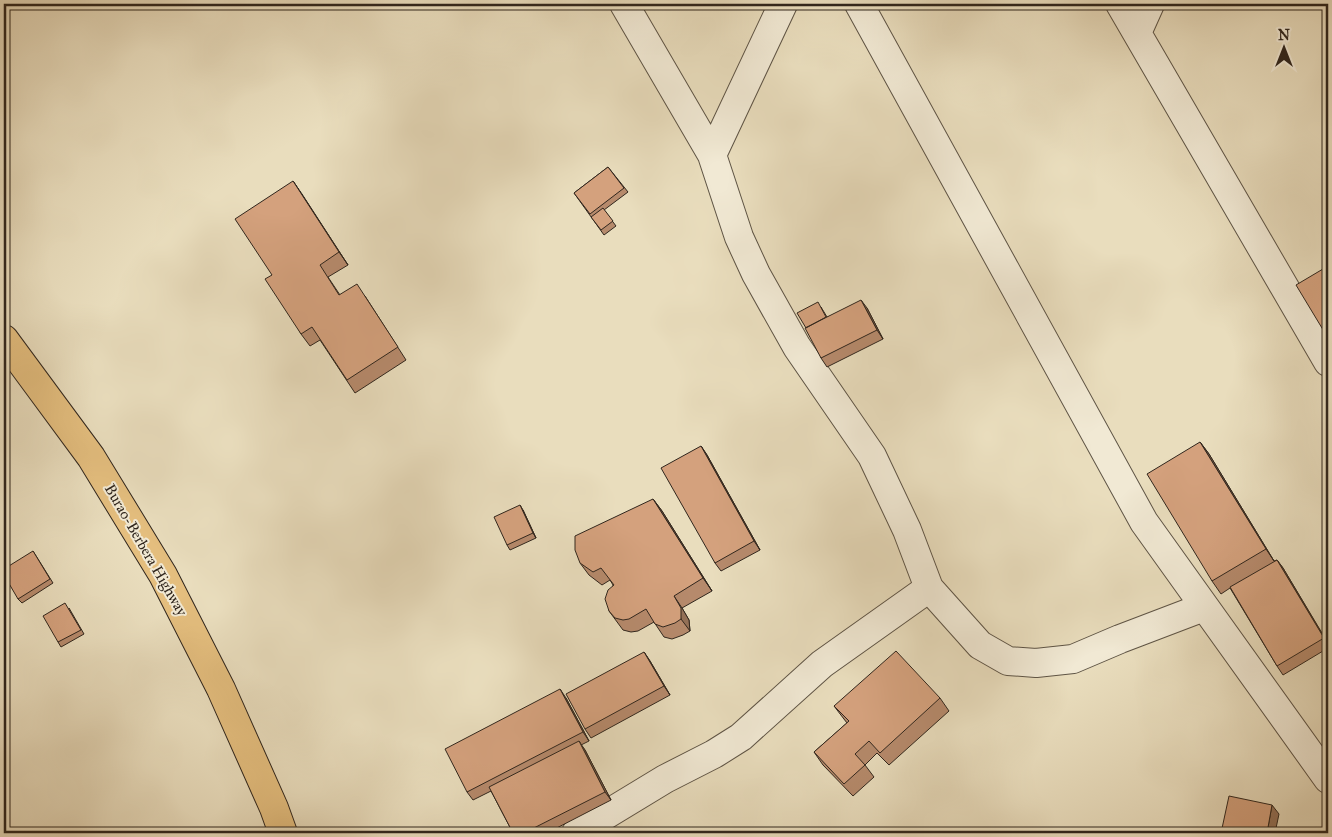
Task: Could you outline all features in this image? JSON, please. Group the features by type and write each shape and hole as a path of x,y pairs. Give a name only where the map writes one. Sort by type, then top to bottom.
{"highway":[{"name":"Burao-Berbera Highway","path":"4,339 90,457 164,575 221,689 274,808 283,833"}],"street":[{"path":"624,4 712,155 739,237 756,274 797,347 872,456 906,530 929,588 980,645 1008,661 1036,664 1073,659 1204,607"},
{"path":"712,155 783,4"},
{"path":"859,4 1144,522 1328,780"},
{"path":"1120,4 1328,362"},
{"path":"1137,33 1150,4"},
{"path":"576,833 741,737 822,664 929,588"}],"building":[{"path":"608,167 624,188 590,214 574,193"},
{"path":"293,181 339,252 320,265 339,295 357,284 398,347 347,380 312,327 301,334 265,279 272,275 235,219"},
{"path":"603,208 613,221 601,230 591,217"},
{"path":"1328,266 1328,338 1296,285"},
{"path":"861,300 877,330 821,358 805,328"},
{"path":"818,302 826,317 806,328 797,313"},
{"path":"1200,442 1266,549 1212,581 1147,474"},
{"path":"701,446 754,541 715,563 661,468"},
{"path":"653,499 703,578 674,596 681,608 681,619 663,627 655,624 646,609 629,619 615,618 609,611 605,599 608,590 614,585 601,568 593,572 580,563 575,550 575,536"},
{"path":"520,505 533,533 507,545 494,517"},
{"path":"33,551 50,579 18,599 4,575 4,569"},
{"path":"1277,560 1324,638 1277,666 1230,587"},
{"path":"65,603 81,630 58,642 43,616"},
{"path":"896,651 940,698 880,753 869,741 855,754 865,765 844,784 814,752 849,721 834,706"},
{"path":"644,652 664,686 585,729 566,694"},
{"path":"560,689 583,732 467,792 445,749"},
{"path":"579,741 605,792 524,833 513,833 489,787"},
{"path":"1229,796 1272,805 1267,833 1221,833"}]}
